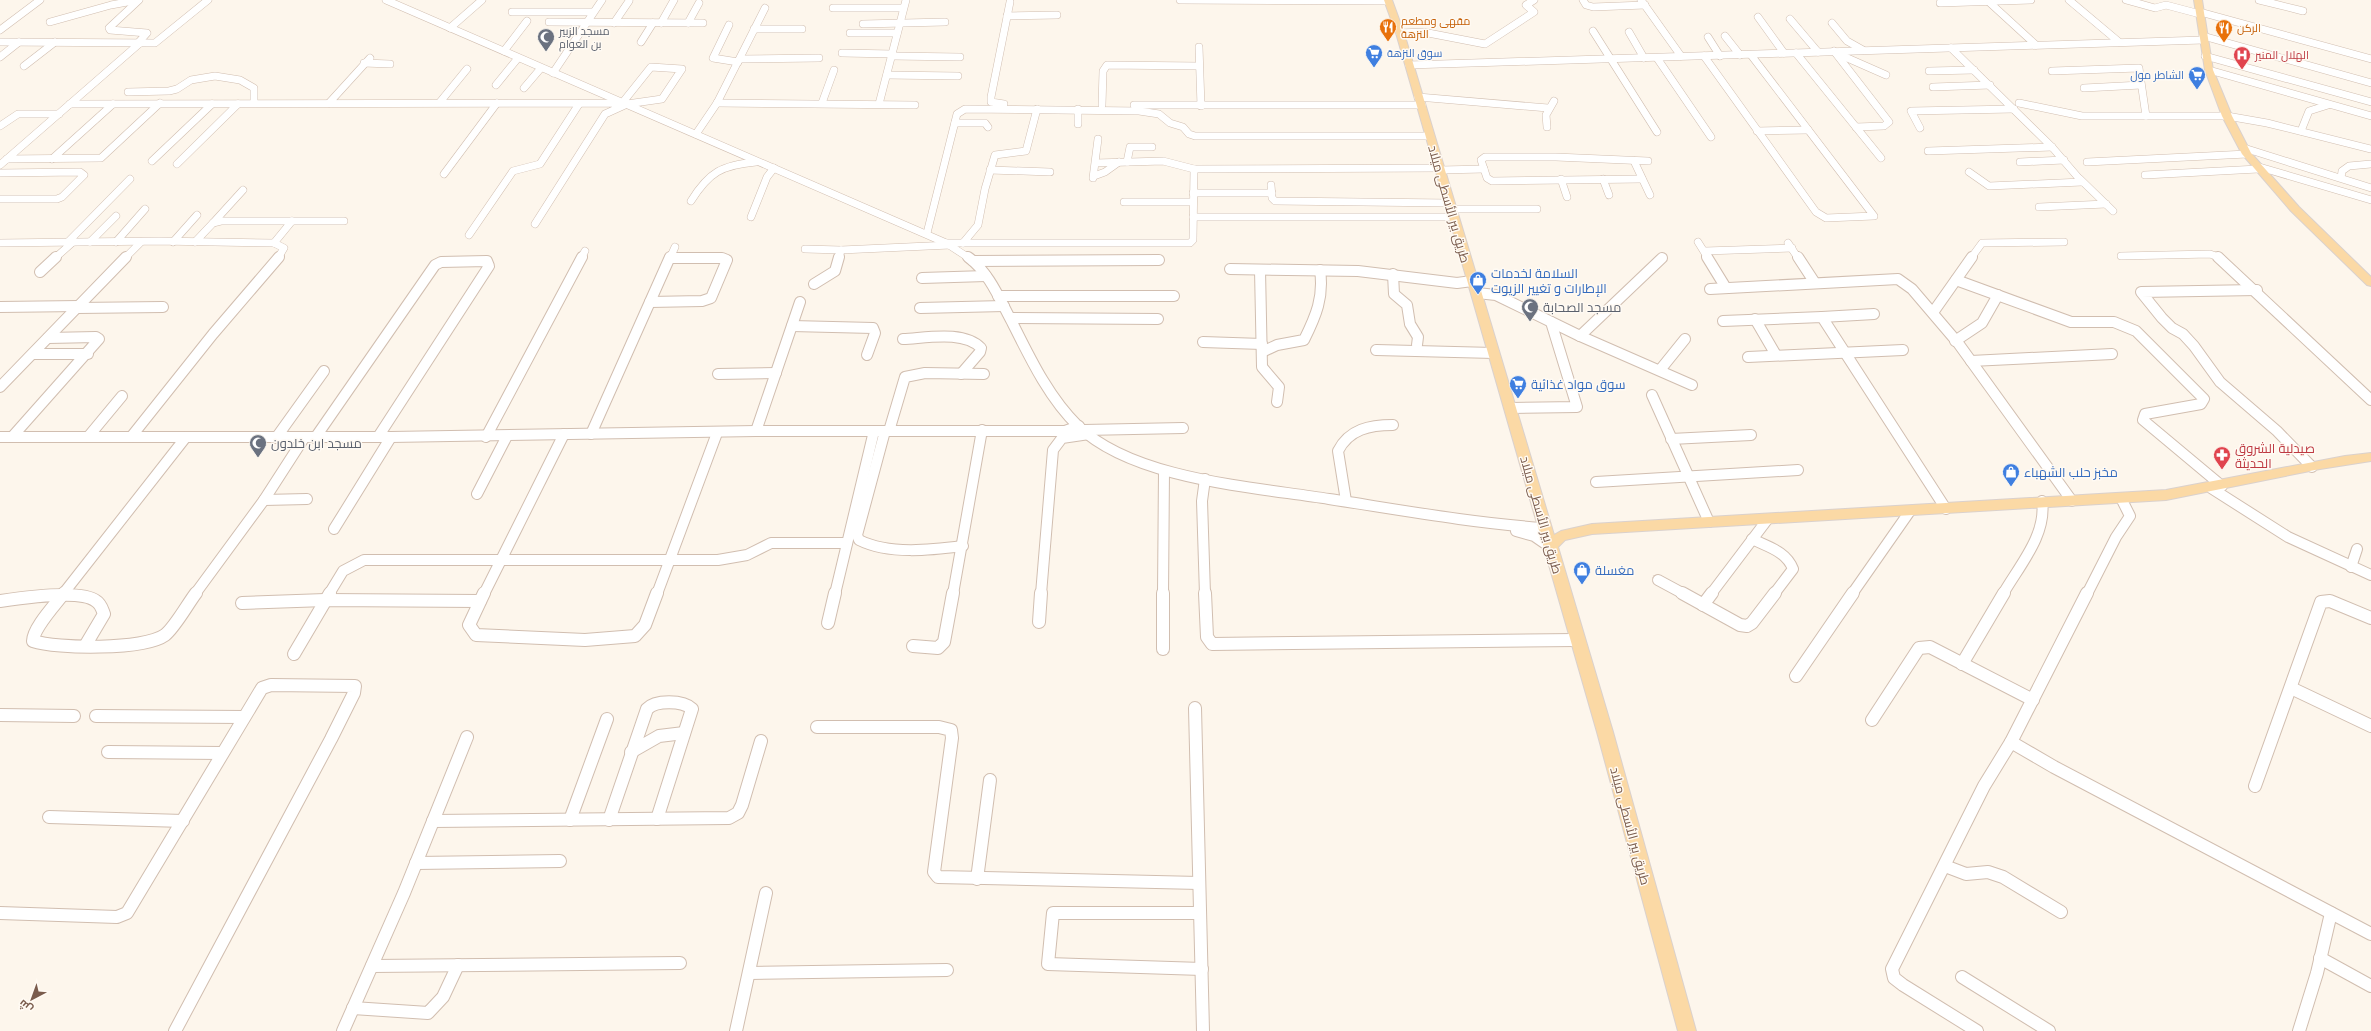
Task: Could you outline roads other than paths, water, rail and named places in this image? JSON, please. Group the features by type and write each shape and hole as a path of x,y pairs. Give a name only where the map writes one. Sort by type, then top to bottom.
{"main road":[{"name":"طريق بير الأسطى ميلاد","path":"1388,0 1400,33 1429,136 1472,281 1477,293 1576,640 1604,732 1687,1031"},
{"path":"2197,0 2205,56 2209,70 2227,116 2245,151 2257,168 2295,208 2371,283"},
{"path":"1550,547 1561,536 1592,529 1767,520 1946,509 2042,501 2072,501 2166,495 2216,487 2312,467 2371,457"},
{"path":"1544,528 1587,527 1592,529"}],"street":[{"path":"0,30 40,0"},
{"path":"0,165 139,43 147,33 141,31 110,30 109,28 138,0"},
{"path":"50,22 114,4 138,0"},
{"path":"0,42 159,42 208,0"},
{"path":"450,28 482,0"},
{"path":"553,73 592,12 602,0"},
{"path":"614,23 629,0"},
{"path":"660,23 674,0"},
{"path":"879,104 906,0"},
{"path":"1180,0 1388,0"},
{"path":"1400,33 1422,32 1485,44 1534,12 1526,5 1534,0"},
{"path":"1583,0 1586,5 1593,7 1644,2 1683,56"},
{"path":"1940,2 2031,0"},
{"path":"2070,0 2118,42"},
{"path":"2126,0 2155,8 2166,5 2200,13 2371,59"},
{"path":"2259,0 2303,11"},
{"path":"390,1 541,68 927,233 948,244 973,261 986,276 1011,318 1047,386 1084,430 1118,453 1164,471 1205,479 1487,524 1534,536 1550,547"},
{"path":"1010,2 990,101 998,104 1201,106 1420,101 1548,108"},
{"path":"1989,2 2036,45"},
{"path":"688,23 699,3"},
{"path":"696,134 717,103 765,8"},
{"path":"833,8 903,8"},
{"path":"512,12 592,12"},
{"path":"1007,16 1057,15"},
{"path":"1758,17 1784,53"},
{"path":"1790,19 1818,52"},
{"path":"504,51 527,22"},
{"path":"549,22 703,23"},
{"path":"863,24 945,22"},
{"path":"1832,22 1847,41 1863,50"},
{"path":"640,42 653,23"},
{"path":"729,25 713,58 739,60 819,58"},
{"path":"754,29 802,29"},
{"path":"1593,30 1657,132"},
{"path":"1629,32 1644,58"},
{"path":"850,33 897,33"},
{"path":"1725,36 1740,55"},
{"path":"1708,37 1720,56"},
{"path":"1409,65 1613,60 1683,56 1751,55 2203,38 2371,83"},
{"path":"0,57 19,42"},
{"path":"24,66 55,42"},
{"path":"1199,47 1201,106"},
{"path":"1952,48 1990,85 2017,106 2080,179 2113,211"},
{"path":"1835,52 1886,75"},
{"path":"1835,52 1889,122 1884,126 1856,128"},
{"path":"842,53 960,57"},
{"path":"1796,53 1881,158"},
{"path":"1704,56 1757,131 1822,217 1874,216 1751,55"},
{"path":"2205,56 2371,102"},
{"path":"329,103 370,58"},
{"path":"496,84 518,58"},
{"path":"1657,58 1711,136"},
{"path":"364,64 390,64"},
{"path":"1102,105 1103,70 1107,65 1199,66"},
{"path":"70,104 440,102 579,104 624,103 662,99 682,69 651,67 624,103 606,114 535,224"},
{"path":"2052,70 2136,67 2140,69 2146,116"},
{"path":"524,88 541,68"},
{"path":"440,102 466,69"},
{"path":"822,103 834,70"},
{"path":"1929,71 1974,70"},
{"path":"2209,70 2371,116"},
{"path":"887,75 958,76"},
{"path":"128,92 171,91 181,88 194,79 223,77 236,79 254,88 254,103"},
{"path":"1933,87 1990,85"},
{"path":"2084,88 2141,85"},
{"path":"1547,127 1546,116 1548,108 1554,101"},
{"path":"7,159 95,159 106,155 160,103"},
{"path":"444,174 497,103"},
{"path":"717,103 915,105"},
{"path":"52,159 113,104"},
{"path":"152,161 212,104"},
{"path":"177,164 238,104"},
{"path":"469,235 513,171 540,164 579,104"},
{"path":"2301,132 2309,111 2320,106 2331,105"},
{"path":"1920,128 1910,112 2017,106 2082,116 2227,116 2371,149"},
{"path":"927,233 958,112 965,109 1078,109 1156,113 1170,123 1183,127 1189,134 1195,136 1429,136"},
{"path":"963,243 978,225 990,170 997,154 1026,151 1037,109"},
{"path":"1078,109 1078,124"},
{"path":"0,126 18,114 59,114"},
{"path":"956,124 985,123 988,127"},
{"path":"1757,131 1808,130"},
{"path":"1098,139 1093,177 1105,172 1119,162"},
{"path":"1127,162 1130,147 1152,147"},
{"path":"1928,151 2052,147"},
{"path":"2087,162 2245,151 2371,188"},
{"path":"1642,179 1490,180 1487,178 1481,160 1485,157 1556,157 1648,161"},
{"path":"2020,162 2064,160"},
{"path":"691,201 701,183 712,173 728,166 758,161"},
{"path":"1634,161 1650,195"},
{"path":"1096,163 1172,162 1194,169 1484,169"},
{"path":"2341,178 2342,171 2349,166 2371,164"},
{"path":"750,217 767,177 774,168"},
{"path":"2145,175 2257,168 2282,172 2371,200"},
{"path":"805,249 841,250 963,243 1190,243 1193,240 1194,169"},
{"path":"990,170 1050,172"},
{"path":"0,173 80,172 84,175 62,197 56,199 0,199"},
{"path":"1969,172 1989,186 2079,184 2082,183 2080,179"},
{"path":"40,272 130,179"},
{"path":"1561,179 1567,197"},
{"path":"1603,179 1609,195"},
{"path":"1124,202 1193,198 1272,189 1273,200 1280,201 1451,210"},
{"path":"195,242 213,224 242,190"},
{"path":"2039,207 2106,204"},
{"path":"116,242 145,209"},
{"path":"1193,217 1537,209"},
{"path":"173,242 197,215"},
{"path":"90,242 116,216"},
{"path":"213,224 221,221 344,221"},
{"path":"274,243 292,221"},
{"path":"0,387 141,242"},
{"path":"1698,242 1705,251 1726,288"},
{"path":"1934,311 1982,243 2064,242"},
{"path":"0,243 274,243 284,248 283,253 213,334 131,437"},
{"path":"1705,251 1790,246 1815,283"},
{"path":"591,434 675,247"},
{"path":"814,284 835,271 841,250"},
{"path":"486,437 585,251"},
{"path":"2121,256 2213,255 2222,259 2257,290 2371,400"},
{"path":"650,302 702,301 711,298 728,260 722,258 670,258"},
{"path":"1580,336 1662,258"},
{"path":"973,261 1160,260"},
{"path":"315,438 435,265 441,262 487,261 489,266 378,437"},
{"path":"1230,269 1320,270 1393,274 1457,282 1472,281"},
{"path":"1260,270 1264,371 1279,387 1277,402"},
{"path":"1203,342 1262,348 1304,340 1313,322 1322,296 1323,287 1320,270"},
{"path":"1393,274 1394,294 1407,305 1410,324 1418,337 1418,344"},
{"path":"922,278 986,276"},
{"path":"1710,289 1902,280 1908,284 1934,311 2072,501"},
{"path":"1956,280 2071,322 2119,323 2143,336 2204,399 2201,404 2145,414 2143,420 2216,487 2264,525 2304,547 2371,575"},
{"path":"2257,290 2236,288 2141,292 2162,318 2172,328 2183,334 2194,346 2220,382 2277,431 2312,467"},
{"path":"1477,293 1496,295 1580,336 1692,385"},
{"path":"1955,341 1980,326 1993,308 1998,295"},
{"path":"998,296 1174,296"},
{"path":"756,431 800,302"},
{"path":"0,306 163,307"},
{"path":"920,308 1004,306"},
{"path":"1723,320 1874,314"},
{"path":"1822,317 1946,509"},
{"path":"1011,318 1158,319"},
{"path":"1755,319 1776,354"},
{"path":"1510,408 1577,407 1551,322"},
{"path":"792,326 873,328 875,333 867,355"},
{"path":"12,437 88,354 99,339 48,338"},
{"path":"903,339 961,338 975,341 981,348 980,352 962,374"},
{"path":"1660,370 1685,338"},
{"path":"1376,350 1494,353"},
{"path":"1748,357 1776,354 1903,350"},
{"path":"33,354 88,354"},
{"path":"1971,361 2112,354"},
{"path":"276,438 324,371"},
{"path":"963,546 941,548 872,546 858,540 859,528 887,431 903,388 902,382 905,377 925,373 984,374"},
{"path":"718,374 776,374"},
{"path":"1652,395 1687,478 1709,522"},
{"path":"88,437 122,396"},
{"path":"1346,501 1338,451 1340,444 1362,428 1378,424 1393,425"},
{"path":"0,437 486,437 564,434 717,433 756,431 1066,431 1183,428"},
{"path":"913,646 938,648 944,642 963,546 982,430"},
{"path":"1039,622 1046,515 1053,450 1056,442 1060,438 1084,430"},
{"path":"828,623 874,431"},
{"path":"564,434 469,625 476,635 596,639 633,637 644,628 717,433"},
{"path":"1671,439 1751,435"},
{"path":"477,494 507,436"},
{"path":"186,437 36,629 33,641 38,644 51,646 85,646 151,641 166,634 264,500 304,438"},
{"path":"334,529 391,437"},
{"path":"1596,482 1687,478 1798,470"},
{"path":"1163,649 1164,471"},
{"path":"1205,479 1202,501 1208,637 1212,644 1328,644 1576,640"},
{"path":"1969,1029 1894,978 1892,969 1984,786 2011,742 2116,537 2130,516 2120,498"},
{"path":"264,500 307,500"},
{"path":"1962,664 2039,532 2044,514 2042,501"},
{"path":"1796,676 1910,511"},
{"path":"1703,605 1767,520"},
{"path":"1487,524 1544,528"},
{"path":"1658,580 1740,625 1747,626 1752,623 1793,569 1791,560 1786,555 1752,539"},
{"path":"294,654 343,571 364,560 669,560 739,558 771,543 847,543"},
{"path":"2351,567 2357,549"},
{"path":"0,601 62,596 84,596 95,600 102,605 104,614 101,622 85,646"},
{"path":"242,603 326,600 480,601"},
{"path":"2255,786 2321,602 2330,601 2371,618"},
{"path":"1872,720 1923,646 1930,647 2033,700"},
{"path":"0,913 122,916 130,909 258,692 266,685 354,686 356,688 175,1031"},
{"path":"2291,688 2371,726"},
{"path":"609,820 642,716 648,707 655,704 691,706 692,709 657,819"},
{"path":"1194,708 1203,1031"},
{"path":"0,715 74,716"},
{"path":"96,716 244,717"},
{"path":"570,820 607,719"},
{"path":"817,727 939,727 951,730 952,738 934,872 938,877 1199,883"},
{"path":"631,752 659,736 684,733"},
{"path":"343,1031 416,863 467,737"},
{"path":"433,821 609,820 716,818 734,816 738,813 746,794 761,741"},
{"path":"2011,742 2054,767 2371,934"},
{"path":"108,752 222,753"},
{"path":"977,879 990,780"},
{"path":"49,818 183,821"},
{"path":"416,863 560,861"},
{"path":"1945,866 1966,874 1988,872 2003,877 2061,912"},
{"path":"736,1031 766,893"},
{"path":"1200,913 1054,913 1048,964 1202,969"},
{"path":"2299,1031 2331,913"},
{"path":"2320,958 2371,986"},
{"path":"372,966 680,963"},
{"path":"353,1008 428,1013 443,997 458,965"},
{"path":"748,973 947,970"},
{"path":"1962,978 2049,1031"}],"place":[{"name":"مقهى ومطعم النزهة","path":"1388,42"},
{"name":"الركن","path":"2224,43"},
{"name":"مسجد الزبير بن العوام","path":"546,52"},
{"name":"سوق النزهة","path":"1374,68"},
{"name":"الهلال المنير","path":"2242,70"},
{"name":"الشاطر مول","path":"2197,90"},
{"name":"السلامة لخدمات الإطارات و تغيير الزيوت","path":"1478,295"},
{"name":"مسجد الصحابة","path":"1530,322"},
{"name":"سوق مواد غذائية","path":"1518,399"},
{"name":"مسجد ابن خلدون","path":"258,458"},
{"name":"صيدلية الشروق الحديثة","path":"2222,470"},
{"name":"مخبز حلب الشهباء","path":"2011,487"},
{"name":"مغسلة","path":"1582,585"}]}
